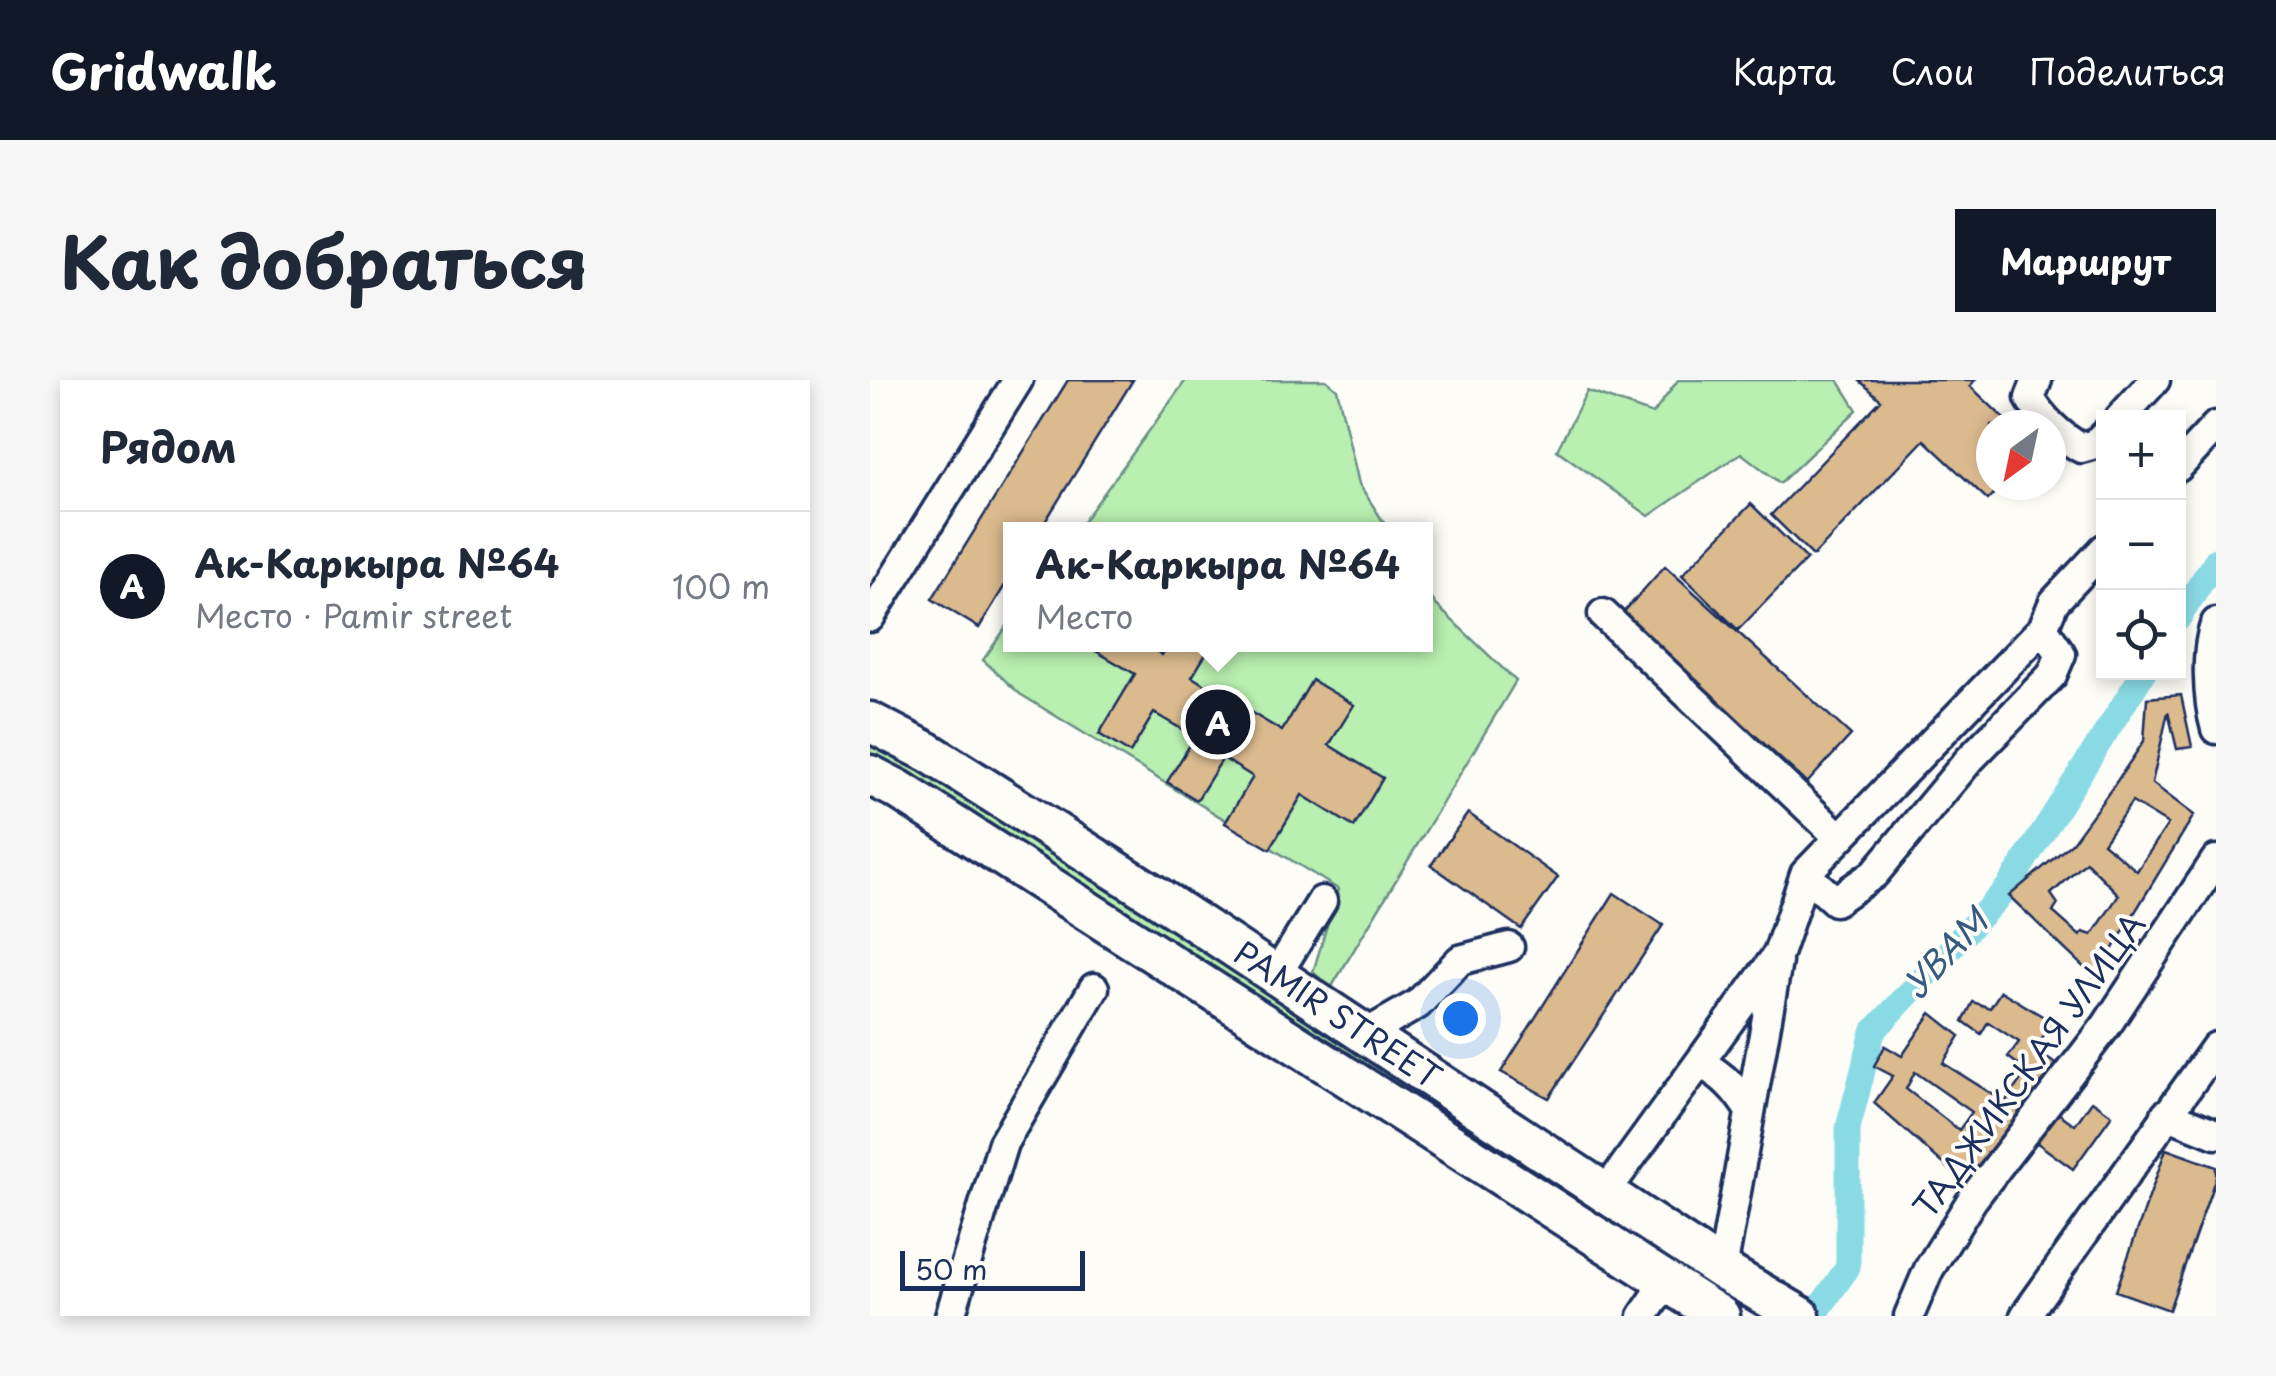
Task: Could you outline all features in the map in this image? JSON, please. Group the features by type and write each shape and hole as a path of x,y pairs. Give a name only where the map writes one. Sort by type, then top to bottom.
{"main road":[{"name":"PAMIR STREET","path":"870,722 928,752 1150,892 1722,1270 1800,1316"},
{"name":"PAMIR STREET","path":"870,775 1720,1316"}],"street":[{"path":"870,617 1018,380"},
{"path":"2036,380 2030,398 2035,408 2080,448 2096,443"},
{"path":"2127,410 2155,380"},
{"path":"2186,459 2216,426"},
{"path":"1722,1270 1778,954 1806,874 2043,628 2054,602 2096,557"},
{"path":"1603,614 1840,838"},
{"path":"2216,623 2210,636 2211,711 2216,729"},
{"path":"1806,874 1835,902 1874,874 1969,760 2052,675 2061,654 2043,628"},
{"name":"ТАДЖИКСКАЯ УЛИЦА","path":"1910,1316 1929,1269 1972,1200 2106,1026 2216,860"},
{"path":"1275,977 1322,901"},
{"path":"1364,1036 1418,1004 1460,960 1509,947"},
{"path":"1605,1193 1778,954"},
{"path":"950,1316 1003,1144 1094,988"},
{"path":"2025,1316 2216,1047"},
{"path":"1700,1062 1737,1090 1750,1111"},
{"path":"2166,1114 2216,1134"},
{"path":"1644,1316 1666,1282"}],"green space":[{"path":"1186,380 1326,380 1337,389 1359,484 1383,522 1083,522"},
{"path":"1678,380 1838,380 1857,410 1780,483 1741,453 1649,516 1557,450 1587,391 1653,414"},
{"path":"1433,601 1516,681 1331,988 1313,972 1338,889 1020,694 983,660 1003,632 1003,652 1433,652"},
{"path":"870,737 911,758 1522,1155 1515,1166 870,755"}],"building":[{"path":"1068,380 1133,380 1045,522 1003,522 1003,589 979,628 932,599"},
{"path":"1859,380 1975,380 1970,386 1995,410 1976,410 1976,489 1924,440 1813,556 1771,515 1881,400"},
{"path":"1751,504 1807,559 1738,630 1682,575"},
{"path":"1665,566 1851,735 1807,783 1622,614"},
{"path":"1097,652 1207,652 1192,677 1282,731 1312,680 1354,705 1329,745 1383,778 1354,827 1302,795 1270,849 1225,823 1253,777 1223,758 1197,800 1167,782 1195,737 1154,713 1130,753 1099,734 1135,674"},
{"path":"2181,695 2192,747 2177,749 2168,712 2152,783 2194,815 2095,978 2009,896 2072,843 2115,784 2144,741 2147,698","holes":["2132,802 2168,824 2137,871 2103,843","2086,862 2119,895 2092,935 2083,932 2080,936 2053,912 2058,904 2051,894"]},
{"path":"1468,813 1558,877 1521,929 1431,865"},
{"path":"1614,893 1663,925 1549,1098 1501,1072"},
{"path":"2001,991 2052,1022 2035,1050 2060,1067 1971,1188 1874,1103 1893,1076 1874,1066 1885,1046 1902,1056 1931,1013 1960,1036 1943,1063 2005,1102 2027,1071 2008,1057 2019,1042 1988,1022 1981,1034 1963,1021 1973,1002 1990,1008","holes":["1915,1072 1972,1112 1959,1130 1906,1089"]},
{"path":"2092,1101 2112,1115 2073,1169 2029,1137 2050,1107 2075,1125"},
{"path":"2166,1149 2216,1167 2216,1177 2169,1310 2116,1291"}],"waterway":[{"name":"УВАМ","path":"2186,607 2216,560"},
{"name":"УВАМ","path":"1814,1316 1848,1267 1848,1128 1873,1032 2008,887 2139,680"}],"place":[{"name":"Ак-Каркыра №64","path":"1218,722"}]}
